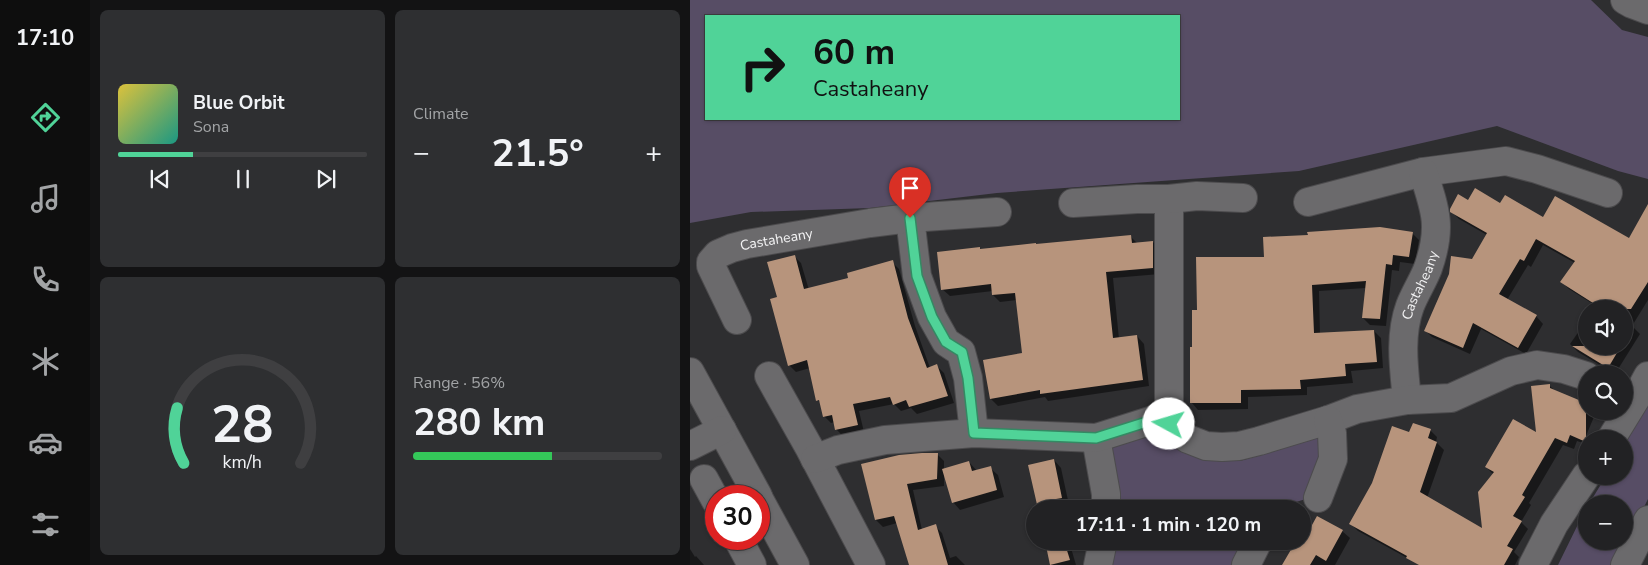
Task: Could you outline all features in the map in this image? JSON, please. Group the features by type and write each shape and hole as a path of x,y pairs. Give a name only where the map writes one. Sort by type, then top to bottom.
{"street":[{"path":"1624,0 1648,10"},
{"path":"1308,202 1424,172 1506,161 1538,169 1608,194"},
{"name":"Castaheany","path":"1407,400 1403,337 1410,306 1428,269 1437,233 1435,206 1424,172"},
{"path":"1073,203 1197,196 1243,198"},
{"path":"1169,198 1169,424"},
{"name":"Castaheany","path":"737,320 711,266 711,262 718,254 732,248 851,225 910,218 997,212"},
{"path":"910,218 917,276 932,317 946,342 962,352 968,378 974,433"},
{"path":"815,460 838,450 885,440 974,433 1096,438 1153,420 1161,420 1169,424 1175,431 1206,446 1239,446 1328,420 1356,409 1407,400 1452,398 1511,372 1537,366 1564,369 1578,373"},
{"path":"690,372 752,485"},
{"path":"769,376 871,565"},
{"path":"1633,394 1648,376"},
{"path":"1318,498 1333,459 1332,433 1328,420"},
{"path":"690,446 722,430"},
{"path":"1096,438 1106,500"},
{"path":"1532,565 1554,524 1580,485"},
{"path":"770,520 794,565"},
{"path":"1625,565 1648,520"},
{"path":"744,550 752,565"},
{"path":"1098,565 1101,550"},
{"path":"1246,565 1254,550"}],"shaded area":[{"path":"690,0 1591,0 1622,30 1648,37 1648,179 1618,171 1497,126 1299,171 997,193 870,208 751,212 690,223"},
{"path":"1648,405 1648,499 1633,529 1633,495 1594,495 1601,485 1633,485 1633,431"},
{"path":"1151,429 1206,455 1228,461 1238,461 1272,449 1306,432 1327,438 1309,498 1302,500 1118,500 1112,449 1116,442"},
{"path":"1578,524 1578,550 1622,550 1615,565 1558,565"},
{"path":"1112,550 1245,550 1239,565 1109,565"}],"building":[{"path":"1475,188 1500,203 1505,195 1543,217 1555,196 1629,238 1648,204 1648,282 1633,306 1633,300 1588,300 1560,282 1575,261 1536,239 1524,261 1520,259 1499,294 1537,315 1518,348 1473,323 1463,348 1424,331 1449,274 1451,256 1472,259 1487,233 1450,212 1458,194 1468,200"},
{"path":"1380,227 1413,232 1409,257 1393,255 1392,265 1386,264 1380,319 1362,318 1366,281 1312,285 1314,333 1374,330 1377,362 1345,364 1346,376 1300,380 1301,389 1241,390 1241,403 1190,403 1192,310 1197,310 1196,257 1264,257 1263,237 1308,235 1307,232"},
{"path":"1131,235 1132,243 1153,241 1153,268 1106,272 1113,338 1137,335 1143,380 1040,394 1040,390 990,399 983,360 1022,353 1015,293 992,295 991,284 941,290 937,252"},
{"path":"795,255 804,289 848,278 847,273 893,260 908,318 927,368 937,364 948,396 909,407 906,400 893,405 890,397 853,404 858,425 835,430 832,415 823,417 819,400 816,401 807,360 788,366 770,299 777,297 767,262"},
{"path":"1587,355 1616,355 1610,365 1603,365"},
{"path":"1550,384 1550,388 1578,400 1578,420 1586,420 1586,430 1578,430 1578,438 1570,435 1567,443 1555,438 1522,495 1525,497 1513,516 1522,521 1507,546 1513,549 1504,565 1419,565 1406,558 1407,556 1349,524 1372,483 1392,426 1409,432 1413,423 1431,429 1428,438 1437,442 1420,492 1482,528 1478,492 1494,472 1485,467 1513,419 1536,432 1531,386"},
{"path":"938,453 937,479 907,484 918,530 936,524 948,565 909,565 894,516 875,520 861,464 899,455"},
{"path":"1054,459 1062,498 1056,500 1036,500 1028,465"},
{"path":"969,461 972,471 991,466 997,490 952,503 942,469"},
{"path":"1317,516 1343,530 1326,561 1316,555 1310,565 1282,565 1291,550 1311,550 1311,527"},
{"path":"1047,550 1067,550 1070,560 1050,565"}],"route":[{"path":"910,218 917,276 932,317 946,342 962,352 968,378 974,433 1096,438 1153,420 1161,420 1169,424"}]}
